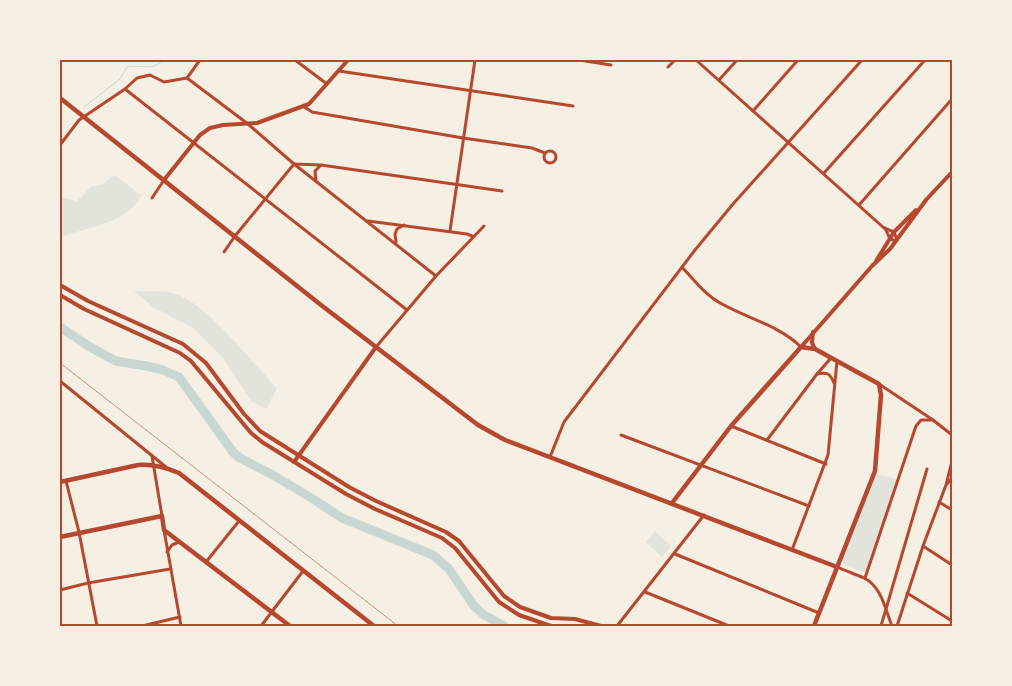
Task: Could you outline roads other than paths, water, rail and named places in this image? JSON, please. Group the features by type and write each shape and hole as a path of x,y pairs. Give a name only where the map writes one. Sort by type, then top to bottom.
{"main road":[{"path":"60,98 478,425 505,440 837,567"},
{"path":"672,503 731,426 801,347 815,349 879,384 881,395 875,471 814,626"},
{"path":"60,482 138,465 154,465 166,468 178,474 239,521 367,624 374,626"},
{"path":"60,537 162,516 164,530 290,626"},
{"path":"827,563 833,577"}],"street":[{"path":"60,145 79,120 125,89 137,78 156,76 164,82 187,78 200,60"},
{"path":"295,60 327,84"},
{"path":"152,198 200,135 210,128 223,125 257,123 309,104 348,60"},
{"path":"450,231 475,60"},
{"path":"579,60 611,64"},
{"path":"668,67 674,60"},
{"path":"696,60 884,228 890,239 897,241"},
{"path":"719,80 737,60"},
{"path":"752,111 798,60"},
{"path":"550,457 564,422 682,267 733,204 862,60"},
{"path":"824,173 925,60"},
{"path":"339,71 573,106"},
{"path":"187,78 248,124 294,164 396,242 436,276"},
{"path":"125,89 407,310"},
{"path":"859,205 952,99"},
{"path":"303,106 312,112 532,148 545,153 548,150 556,154 556,160 547,163 544,158 545,153"},
{"path":"294,164 321,165 502,191"},
{"path":"224,252 294,164"},
{"path":"316,181 315,171 321,165"},
{"path":"872,266 894,232 952,172"},
{"path":"682,267 699,286 721,304 784,335 801,347 872,266 897,241 926,200"},
{"path":"367,220 450,231 472,236"},
{"path":"396,242 395,234 398,229 405,225"},
{"path":"294,462 376,347 436,276 472,236 484,226"},
{"path":"884,228 894,232 897,241"},
{"path":"60,285 88,301 183,344 206,363 244,414 260,431 376,502 446,532 458,541 504,596 520,607 551,618 575,619 601,626"},
{"path":"60,295 84,309 180,353 191,361 251,433 262,442 375,509 442,538 455,548 499,602 519,615 551,626"},
{"path":"813,332 812,340 815,349"},
{"path":"767,440 831,358"},
{"path":"792,550 826,464 837,361"},
{"path":"817,374 830,374 834,384"},
{"path":"60,380 166,468"},
{"path":"879,384 934,420 952,435"},
{"path":"865,578 916,426 921,420 934,420"},
{"path":"731,426 826,464"},
{"path":"621,436 809,506"},
{"path":"152,456 162,516"},
{"path":"897,626 923,546 946,485 952,462"},
{"path":"881,626 927,469"},
{"path":"946,485 952,478"},
{"path":"66,480 97,626"},
{"path":"939,502 952,510"},
{"path":"617,626 704,516"},
{"path":"206,562 239,521"},
{"path":"164,530 181,626"},
{"path":"167,553 172,545 179,542"},
{"path":"923,546 952,564"},
{"path":"675,554 820,613"},
{"path":"837,567 865,578 876,586 892,626"},
{"path":"60,590 88,583 170,569"},
{"path":"261,626 303,571"},
{"path":"645,592 730,626"},
{"path":"907,593 952,621"},
{"path":"142,626 180,617"}],"waterway":[{"path":"84,107 120,79 127,67 150,67 159,64 163,60"},
{"path":"60,123 62,124 60,128"},
{"path":"60,327 90,347 116,361 163,370 179,377 233,452 240,458 273,475 342,518 433,555 449,569 474,606 484,615 504,626"}],"railway":[{"path":"60,363 398,626"}]}
